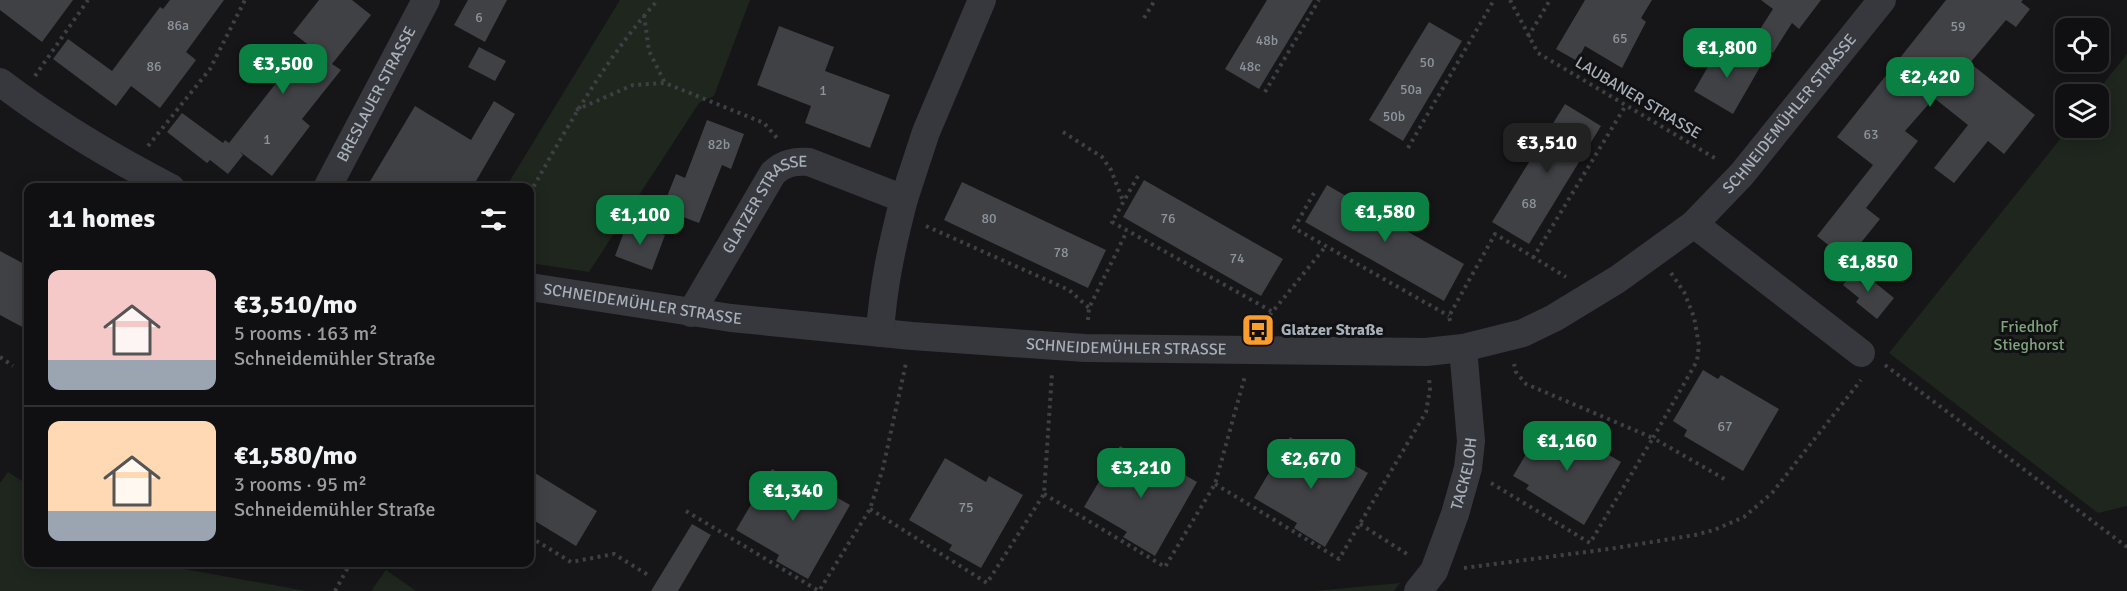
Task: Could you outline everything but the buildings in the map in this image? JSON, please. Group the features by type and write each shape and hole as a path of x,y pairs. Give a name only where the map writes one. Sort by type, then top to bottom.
{"street":[{"name":"BRESLAUER STRASSE","path":"330,183 426,0"},
{"path":"880,333 883,291 891,244 902,207 926,132 982,0"},
{"name":"SCHNEIDEMÜHLER STRASSE","path":"534,288 691,313 912,336 1054,346 1426,352 1463,348 1523,333 1587,300 1694,225 1742,174 1882,0"},
{"path":"10,89 96,147 161,183"},
{"name":"GLATZER STRASSE","path":"691,313 764,187 773,173 786,164 809,162 902,207"},
{"path":"1694,225 1869,356"},
{"name":"TACKELOH","path":"1426,581 1455,514 1468,468 1471,441 1463,348"}],"path":[{"path":"10,89 88,0"},
{"path":"132,168 210,69 245,0"},
{"path":"534,186 576,110 644,15 658,0"},
{"path":"1144,18 1155,0"},
{"path":"1265,92 1319,0"},
{"path":"1408,148 1494,0"},
{"name":"LAUBANER STRASSE","path":"1510,0 1538,53 1742,174"},
{"path":"1528,36 1550,0"},
{"path":"644,15 649,51 665,83"},
{"path":"576,110 633,85 665,83 764,123 780,142 786,164"},
{"path":"1533,258 1626,105"},
{"path":"1063,132 1102,157 1111,170 1123,201"},
{"path":"1138,176 1112,222 1274,312"},
{"path":"1314,193 1294,228 1449,316 1495,234 1571,280 1587,300"},
{"path":"902,207 1069,290 1089,308"},
{"path":"1085,348 1089,308 1127,231"},
{"path":"1044,494 1165,567 1215,484 1252,350 1262,325 1326,246"},
{"path":"1468,468 1590,543 1697,361 1700,345 1694,317 1684,292 1656,253"},
{"path":"686,511 819,591 870,509 884,468 912,336"},
{"path":"1506,338 1516,372 1526,384 1653,438 1728,481"},
{"path":"870,509 987,583 1044,494 1054,346"},
{"path":"1215,484 1339,559 1426,412 1430,388 1426,352"},
{"path":"1360,524 1426,581 1714,530 1744,517 1772,493 1869,356 2127,547"},
{"path":"0,357 13,366"},
{"path":"534,539 571,562 614,554 648,575"},
{"path":"335,591 348,567"}],"green space":[{"path":"620,0 750,0 714,96 699,103 589,272 534,264 534,183 508,183"},
{"name":"Friedhof Stieghorst","path":"2127,54 2127,506 2098,513 1889,353 2061,138 2109,138 2109,84 2103,84"},
{"path":"8,472 24,482 24,567 179,567 306,591 0,591 0,483"},
{"path":"386,570 416,591 371,591"},
{"path":"1400,583 1394,591 1314,591"}],"place":[{"name":"Glatzer Straße","path":"1258,330"}]}
